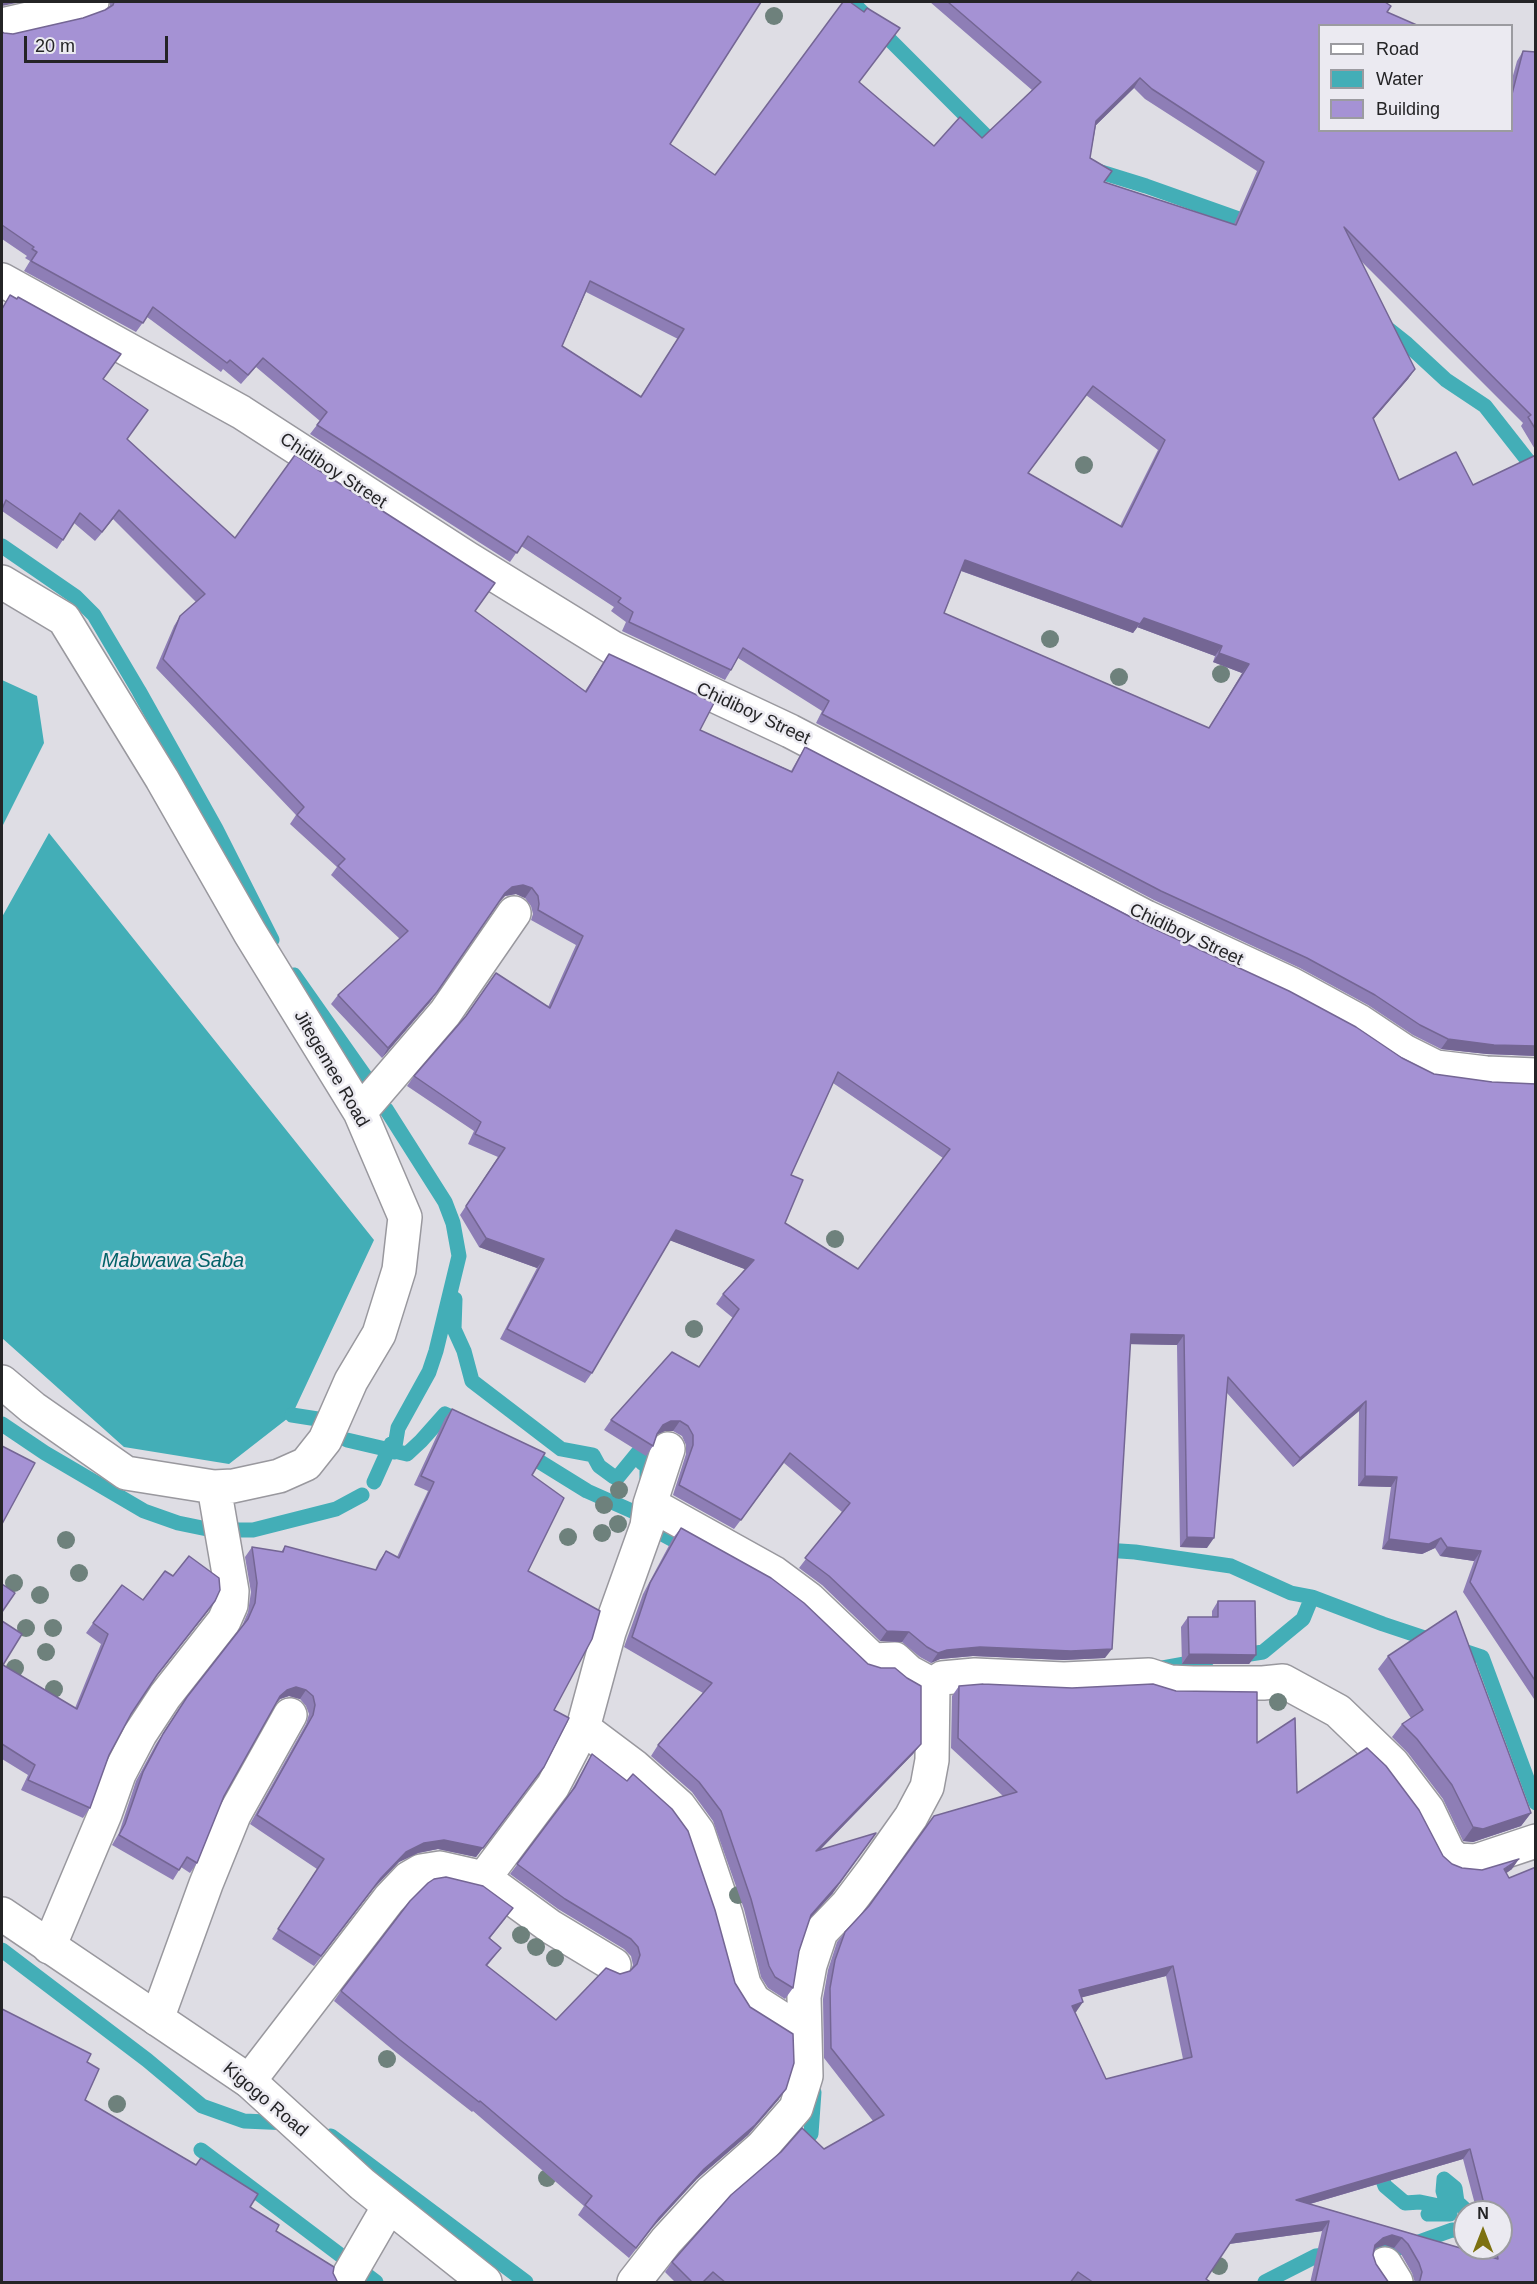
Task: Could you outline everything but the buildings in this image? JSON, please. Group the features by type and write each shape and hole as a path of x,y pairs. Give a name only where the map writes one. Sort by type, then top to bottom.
{"street":[{"path":"2,25 72,9 92,2"},
{"name":"Chidiboy Street","path":"2,280 241,412 467,558 613,648 790,731 1146,917 1291,984 1359,1021 1404,1051 1436,1066 1486,1073 1536,1076"},
{"name":"Jitegemee Road","path":"2,582 64,619 162,779 250,933 360,1112 405,1217 399,1270 379,1334 351,1381 325,1440 306,1464 279,1476 233,1486 214,1487 126,1473 33,1408 2,1382"},
{"path":"360,1112 444,1013 514,913"},
{"path":"484,1878 553,1786 583,1728 609,1632 647,1526 650,1504 668,1449"},
{"path":"49,1947 105,1814 119,1774 140,1734 165,1696 224,1621 231,1605 232,1591 214,1487"},
{"path":"650,1504 774,1573 809,1599 873,1660 896,1659 917,1677 933,1685"},
{"path":"933,1685 942,1678 950,1676 1064,1680 1149,1675 1170,1682 1263,1683 1283,1681 1338,1711 1393,1764 1428,1810 1448,1852 1457,1860 1476,1861 1536,1841"},
{"path":"634,2283 666,2241 711,2192 761,2148 796,2108 806,2076 804,1997 810,1965 821,1932 847,1905 872,1872 911,1817 927,1787 933,1750 933,1685"},
{"path":"157,2019 206,1884 234,1815 290,1714"},
{"path":"583,1728 635,1767 679,1806 698,1832 726,1915 744,1984 754,2001 804,2033"},
{"path":"249,2081 389,1899 410,1878 421,1871 440,1868 484,1878 551,1927 614,1965"},
{"name":"Kigogo Road","path":"2,1914 249,2081 362,2184 485,2283"},
{"path":"345,2283 389,2206"}],"water":[{"path":"2,680 37,696 44,743 2,827"},
{"name":"Mabwawa Saba","path":"49,833 374,1240 292,1415 229,1464 124,1447 2,1338 2,917"}],"waterway":[{"path":"852,2 986,136 1003,141"},
{"path":"1091,169 1256,225"},
{"path":"1383,325 1446,380 1485,406 1536,471"},
{"path":"2,546 76,597 94,615 216,829 272,940"},
{"path":"294,975 372,1086"},
{"path":"374,1482 391,1444 394,1452 398,1428 429,1372 459,1256 453,1223 445,1202 386,1109"},
{"path":"455,1299 454,1329 464,1351 472,1381 561,1449 593,1455 599,1466 614,1477 618,1477 649,1439 645,1456 641,1459 642,1463 647,1462 647,1481"},
{"path":"347,1440 407,1454 445,1414 465,1423"},
{"path":"292,1415 324,1420"},
{"path":"2,1424 45,1453 144,1511 178,1523 212,1530 253,1530 336,1509 362,1495"},
{"path":"524,1452 587,1491 641,1515 647,1526 690,1549"},
{"path":"1100,1552 1105,1550 1135,1552 1231,1566 1291,1593 1312,1597 1383,1624 1482,1657 1536,1803"},
{"path":"1237,1656 1263,1652 1303,1619 1312,1597"},
{"path":"1157,1669 1207,1660"},
{"path":"2,1950 147,2060 202,2106 244,2121 290,2123"},
{"path":"811,2134 814,2092"},
{"path":"331,2136 526,2282"},
{"path":"201,2150 376,2282"},
{"path":"1377,2164 1385,2186 1405,2203 1420,2202 1439,2206 1428,2214 1450,2214 1443,2191 1444,2179 1455,2188 1457,2200"},
{"path":"1265,2282 1316,2256 1405,2247 1453,2230"}]}
